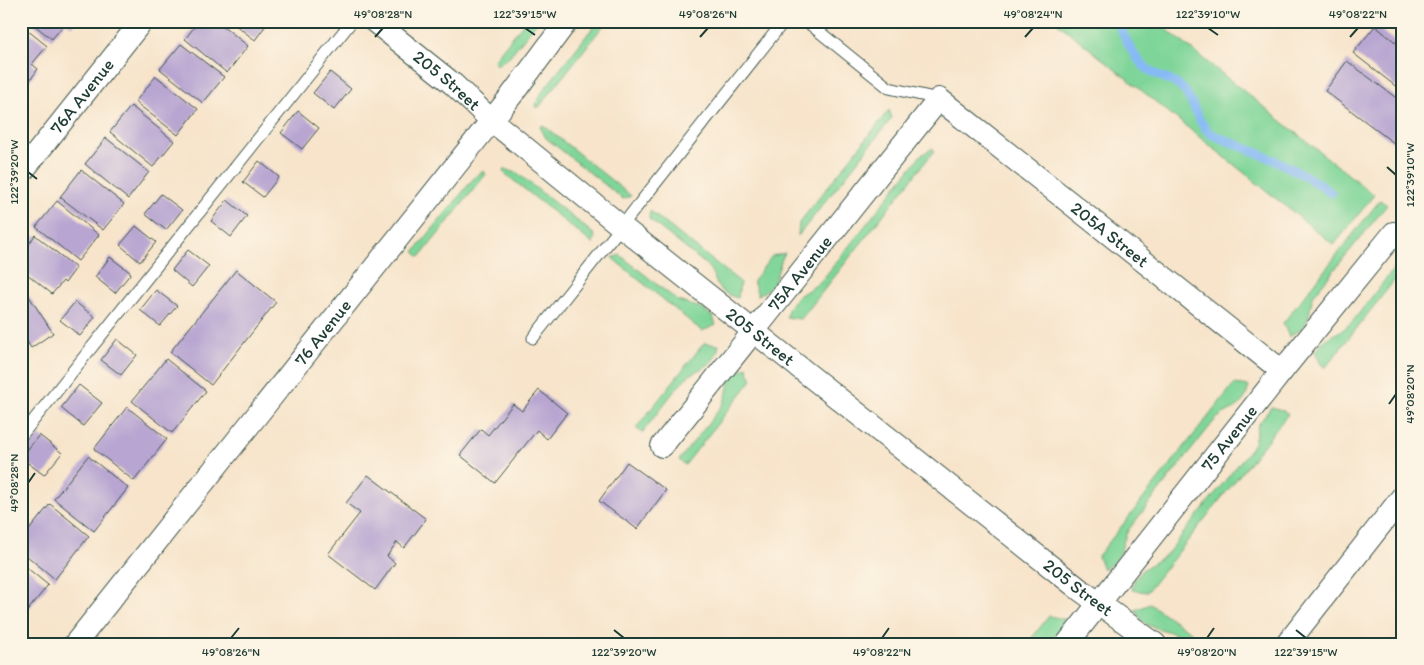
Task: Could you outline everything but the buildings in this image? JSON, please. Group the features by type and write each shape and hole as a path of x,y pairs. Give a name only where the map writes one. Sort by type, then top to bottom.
{"street":[{"name":"76A Avenue","path":"21,173 142,21"},
{"name":"205 Street","path":"374,21 453,84 491,120 622,227 1099,604 1154,644"},
{"name":"76 Avenue","path":"75,644 491,120 567,21"},
{"name":"75A Avenue","path":"662,446 939,99"},
{"name":"205A Street","path":"939,99 1282,370"},
{"name":"75 Avenue","path":"1067,644 1282,370 1398,237"},
{"path":"1286,644 1403,496"}],"lane":[{"path":"21,436 352,21"},
{"path":"533,338 784,21"},
{"path":"806,21 889,88 939,99"}],"green space":[{"path":"525,21 538,21 508,58 496,65 494,60"},
{"path":"598,21 607,21 539,107 535,107 542,92"},
{"path":"1055,21 1156,21 1374,195 1334,245"},
{"path":"889,110 892,118 798,236 799,223"},
{"path":"543,125 631,196 623,199 546,138 540,127"},
{"path":"933,148 934,151 801,319 786,317 788,309 796,298 823,279 921,155"},
{"path":"504,169 517,173 595,235 593,244 503,172"},
{"path":"483,171 486,174 420,257 414,252 474,178"},
{"path":"1380,200 1387,205 1313,296 1308,319 1303,327 1289,337 1283,323"},
{"path":"650,211 740,282 738,298 723,292 704,263 649,219"},
{"path":"785,253 774,282 758,295 753,281 772,256"},
{"path":"620,255 678,301 701,308 713,317 716,325 702,331 612,258"},
{"path":"1395,267 1401,272 1325,368 1315,352 1324,340 1344,329 1353,321"},
{"path":"704,343 719,345 714,359 710,364 684,380 642,433 636,428"},
{"path":"747,367 752,380 685,465 679,460 724,402 730,381"},
{"path":"1234,384 1249,386 1244,400 1215,420 1129,529 1115,561 1103,569 1098,556"},
{"path":"1271,407 1288,414 1147,592 1132,590 1134,581 1142,570 1167,554 1251,448 1258,425"},
{"path":"1150,604 1208,644 1194,644 1173,633 1147,625 1135,610"},
{"path":"1049,616 1064,619 1057,634 1047,644 1027,644"}],"waterway":[{"path":"1117,21 1140,62 1152,72 1183,89 1202,124 1211,134 1288,167 1331,193"}]}
